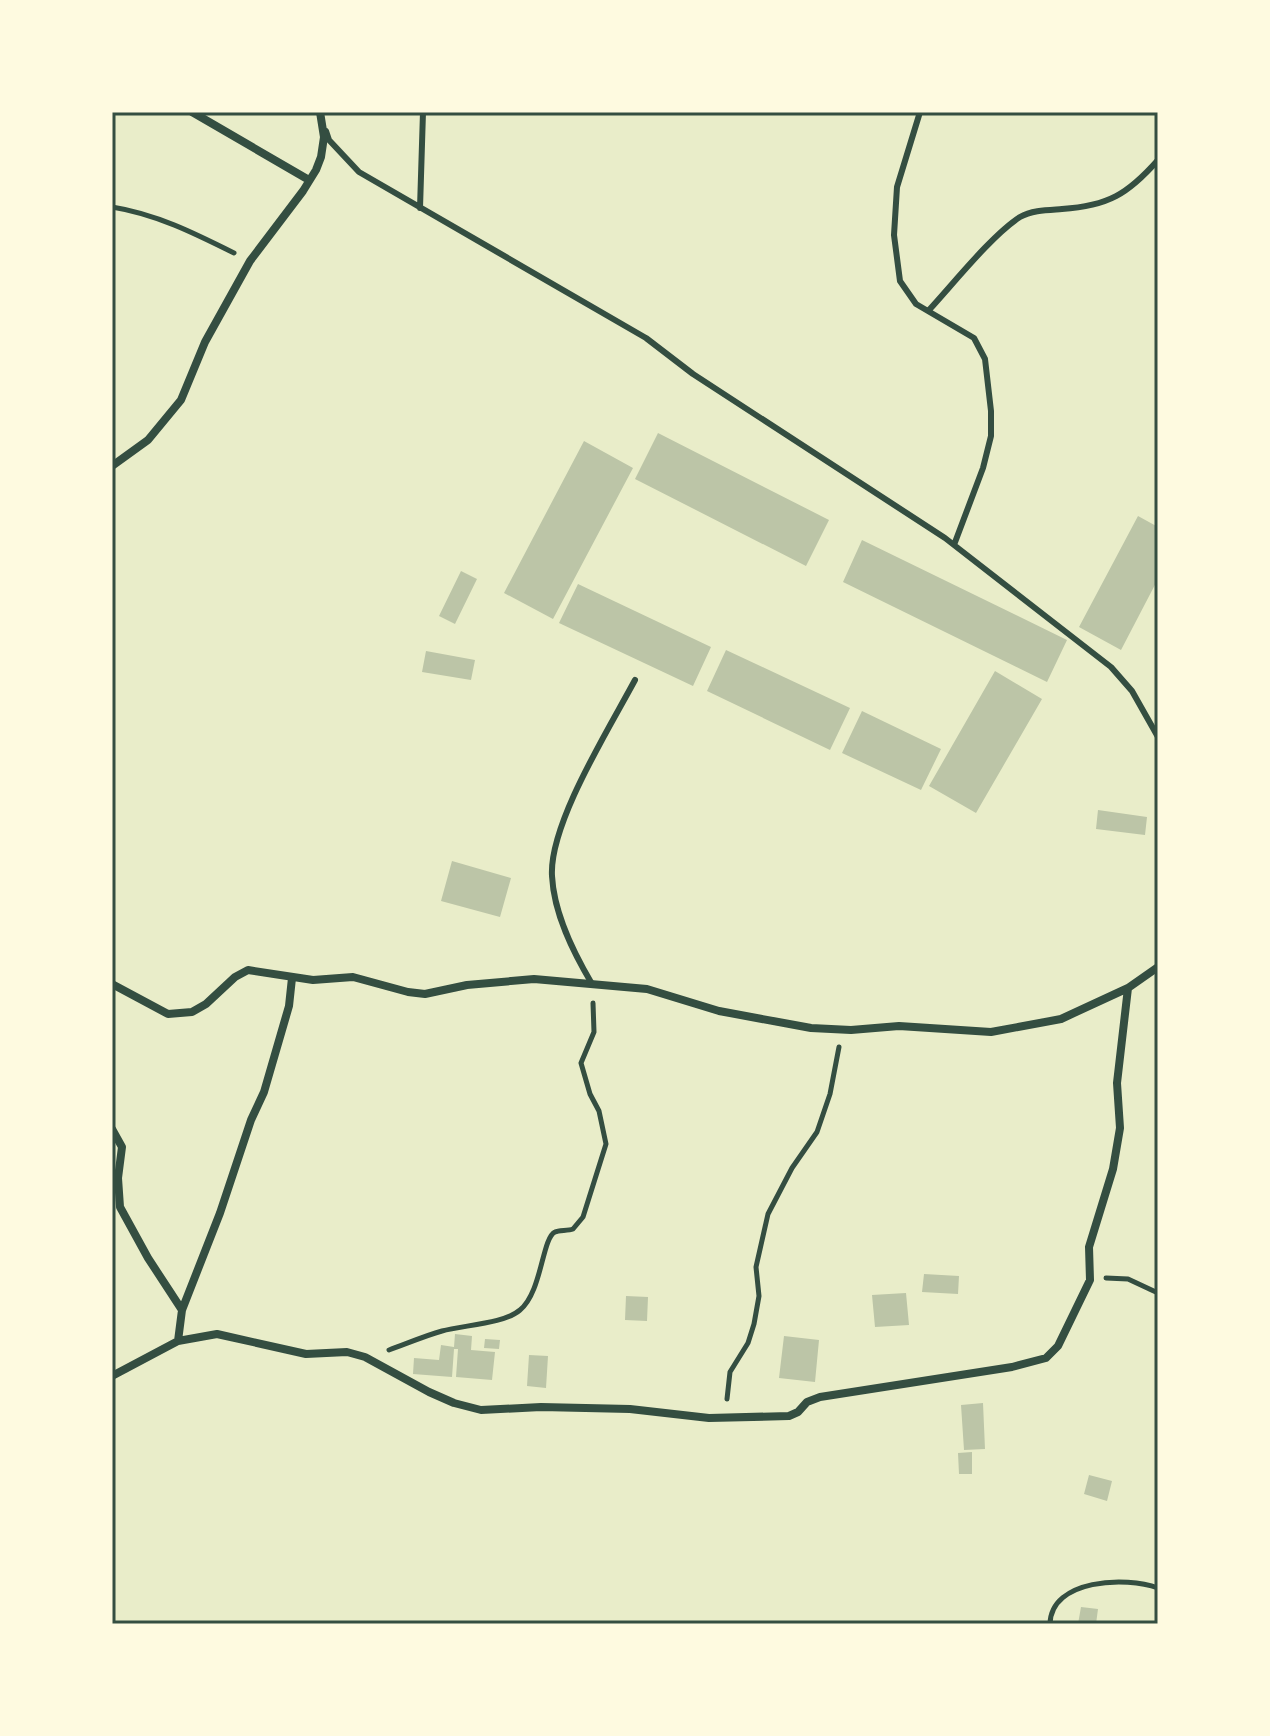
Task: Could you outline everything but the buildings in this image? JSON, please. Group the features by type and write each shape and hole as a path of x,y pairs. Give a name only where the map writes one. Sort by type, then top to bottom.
{"street":[{"path":"192,112 309,180"},
{"path":"112,466 148,440 181,400 205,342 250,261 309,180 321,157 324,137 321,114"},
{"path":"112,984 168,1014 192,1012 248,970 313,980 353,977 425,994 467,985 523,980 592,984 647,989 719,1011 811,1028 851,1030 899,1026 991,1032 1061,1019 1128,988 1158,967"},
{"path":"178,1341 182,1310 264,1092 289,1006 292,978"},
{"path":"112,1376 178,1341 217,1334 306,1354 347,1352 365,1357 429,1392 481,1410 541,1407 630,1409 736,1418 789,1416 807,1402 820,1397 1012,1367 1046,1358 1058,1346 1090,1280 1089,1247 1113,1169 1120,1128 1117,1083 1128,988"},
{"path":"112,1129 123,1153 118,1178 120,1207 182,1310"}],"lane":[{"path":"420,208 423,112"},
{"path":"920,112 897,187 894,235 900,281 916,304 974,338 985,359 991,411 991,436 983,468 954,545"},
{"path":"321,114 329,140 351,165 646,338 693,374 954,545 1111,667 1132,691 1158,737"},
{"path":"929,310 1001,233 1022,216 1040,210 1103,204 1136,184 1158,160"},
{"path":"592,984 563,927 552,876 554,859 569,809 635,680"}],"path":[{"path":"112,207 135,210 167,221 250,261"},
{"path":"365,1357 437,1332 520,1311 533,1296 547,1241 555,1232 573,1229 583,1217 606,1144 599,1111 590,1094 581,1063 594,1032 592,984"},
{"path":"736,1418 728,1405 727,1385 730,1372 748,1343 754,1324 759,1296 756,1267 765,1221 792,1168 817,1132 830,1094 835,1055 851,1030"},
{"path":"1090,1280 1128,1279 1158,1293"},
{"path":"1050,1624 1051,1611 1057,1602 1066,1595 1099,1582 1119,1580 1158,1588"}]}
